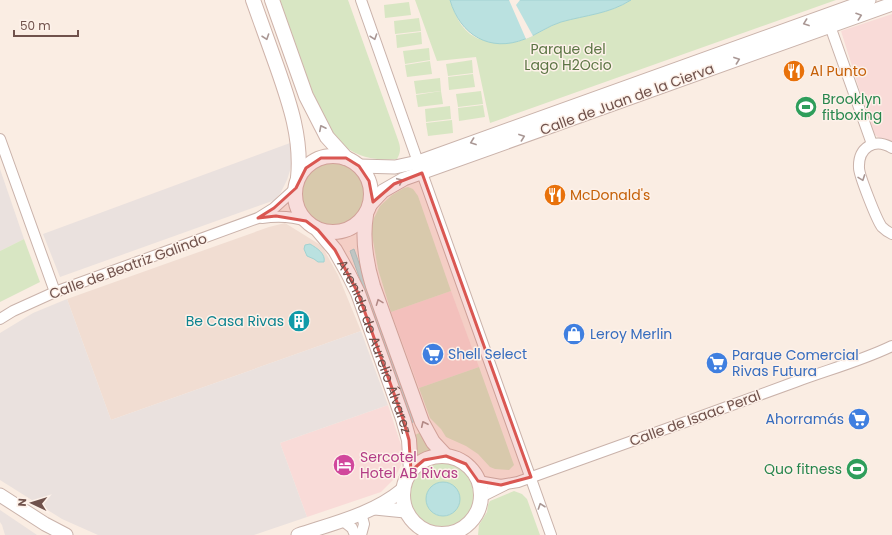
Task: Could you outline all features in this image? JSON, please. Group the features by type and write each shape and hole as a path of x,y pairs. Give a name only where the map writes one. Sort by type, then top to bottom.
{"main road":[{"path":"253,0 290,103 296,125 299,149 295,196 296,205 306,221 318,230 330,233 347,230 358,223 368,210 372,194 369,181 359,166 346,158 327,138 306,96 272,0"},
{"path":"297,183 306,168 321,158 334,156 346,158"},
{"name":"Avenida de Aurelio Álvarez","path":"368,210 364,228 364,239 373,286 422,422 433,442 446,456"},
{"name":"Avenida de Aurelio Álvarez","path":"318,230 335,250 358,294 403,418 409,440 411,470"},
{"path":"438,456 446,456 466,464 473,472 478,481 481,497 470,529 462,529 451,534 439,535 429,533 419,528 411,520 405,511 402,490 411,470 424,460 438,456"}],"street":[{"path":"362,0 551,535"},
{"name":"Calle de Juan de la Cierva","path":"368,210 383,191 420,167 869,0"},
{"name":"Calle de Juan de la Cierva","path":"359,166 420,167 892,4"},
{"path":"830,26 872,144"},
{"path":"0,139 55,292"},
{"path":"892,148 886,144 872,144 863,152 860,159 859,170 878,220 885,230 892,234"},
{"name":"Calle de Beatriz Galindo","path":"0,319 12,311 55,292 258,218 274,208 297,183"},
{"name":"Calle de Beatriz Galindo","path":"258,218 276,216 293,217 306,221"},
{"name":"Calle de Isaac Peral","path":"481,497 509,484 881,352 892,346"},
{"name":"Calle de Isaac Peral","path":"881,352 892,351"},
{"name":"Calle de Isaac Peral","path":"478,481 501,485 509,484"},
{"path":"298,535 375,508 402,490"},
{"path":"0,495 45,524 66,535"},
{"path":"375,508 405,511"},
{"path":"361,513 364,524 361,535"},
{"path":"342,520 352,528 354,535"}],"highlighted area":[{"path":"321,158 346,158 359,166 369,181 373,202 394,184 422,173 531,477 501,485 478,481 466,464 446,456 424,460 411,471 409,440 403,419 358,293 335,250 318,230 306,221 276,216 258,218 274,208 296,188 306,168"}],"shaded area":[{"path":"892,14 892,142 879,138 873,133 841,31"},
{"path":"290,143 292,164 287,180 275,200 60,277 43,234"},
{"path":"0,169 24,239 0,251"},
{"path":"285,223 322,246 338,275 361,331 111,420 67,299 269,227"},
{"path":"451,291 479,367 419,388 391,312"},
{"path":"67,299 111,420 361,331 388,405 280,443 307,517 254,535 98,535 62,519 0,480 0,333 33,313"},
{"path":"388,405 402,448 402,463 395,478 381,492 307,517 280,443"},
{"path":"0,510 37,535 5,535 0,522"}],"green space":[{"path":"280,0 348,0 399,143 400,151 397,159 383,160 357,154 345,147 336,137 326,121 307,78"},
{"name":"Parque del Lago H2Ocio","path":"415,0 450,0 459,21 470,34 481,39 509,43 525,39 561,22 597,14 623,5 631,0 836,0 490,123 476,57 437,61"},
{"path":"409,2 411,15 385,18 384,5"},
{"path":"419,18 421,31 395,34 394,21"},
{"path":"421,32 422,44 397,48 396,35"},
{"path":"429,48 430,60 405,64 403,51"},
{"path":"472,60 473,73 448,76 446,64"},
{"path":"430,61 432,74 407,77 405,65"},
{"path":"473,74 475,87 449,90 448,77"},
{"path":"440,78 441,91 416,94 414,81"},
{"path":"441,91 443,104 418,107 416,95"},
{"path":"481,91 483,104 458,107 456,94"},
{"path":"483,105 485,117 459,121 458,108"},
{"path":"450,106 451,119 426,122 425,109"},
{"path":"452,120 453,133 428,136 426,123"},
{"path":"332,163 350,169 358,177 364,195 358,213 350,221 332,227 314,221 306,213 300,195 306,177 314,169"},
{"path":"408,187 413,189 418,196 451,291 391,312 378,269 371,229 374,218 380,206 392,195"},
{"path":"24,239 40,282 0,302 0,251"},
{"path":"479,367 514,465 509,470 490,467 478,454 466,446 446,437 441,429 430,418 419,388"},
{"path":"421,432 425,443 432,452 417,459 413,436"},
{"path":"445,463 457,467 468,477 473,489 473,503 463,521 453,527 433,527 422,521 415,513 410,502 410,491 413,480 421,471 434,464","holes":["451,485 457,491 459,498 458,504 454,511 449,515 442,516 436,514 427,504 427,497 430,488"]},
{"path":"514,491 522,494 527,499 540,535 478,535 479,525 487,512 490,501"}],"water":[{"path":"450,0 631,0 623,5 597,14 556,24 525,39 512,43 500,44 478,38 469,31 461,23"},
{"path":"310,244 318,249 324,256 324,262 318,262 307,256 304,249 305,245"},
{"path":"354,249 415,421 411,423 350,251"},
{"path":"443,482 455,487 460,499 455,511 443,516 431,511 426,499 431,487"}],"pier":[{"path":"509,0 520,0 516,5 533,36 526,39"}],"place":[{"name":"Al Punto","path":"794,71"},
{"name":"Brooklyn fitboxing","path":"806,107"},
{"name":"McDonald's","path":"555,195"},
{"name":"Be Casa Rivas","path":"299,321"},
{"name":"Leroy Merlin","path":"574,334"},
{"name":"Shell Select","path":"433,354"},
{"name":"Parque Comercial Rivas Futura","path":"717,363"},
{"name":"Ahorramás","path":"859,419"},
{"name":"Sercotel Hotel AB Rivas","path":"344,465"},
{"name":"Quo fitness","path":"857,469"}]}
